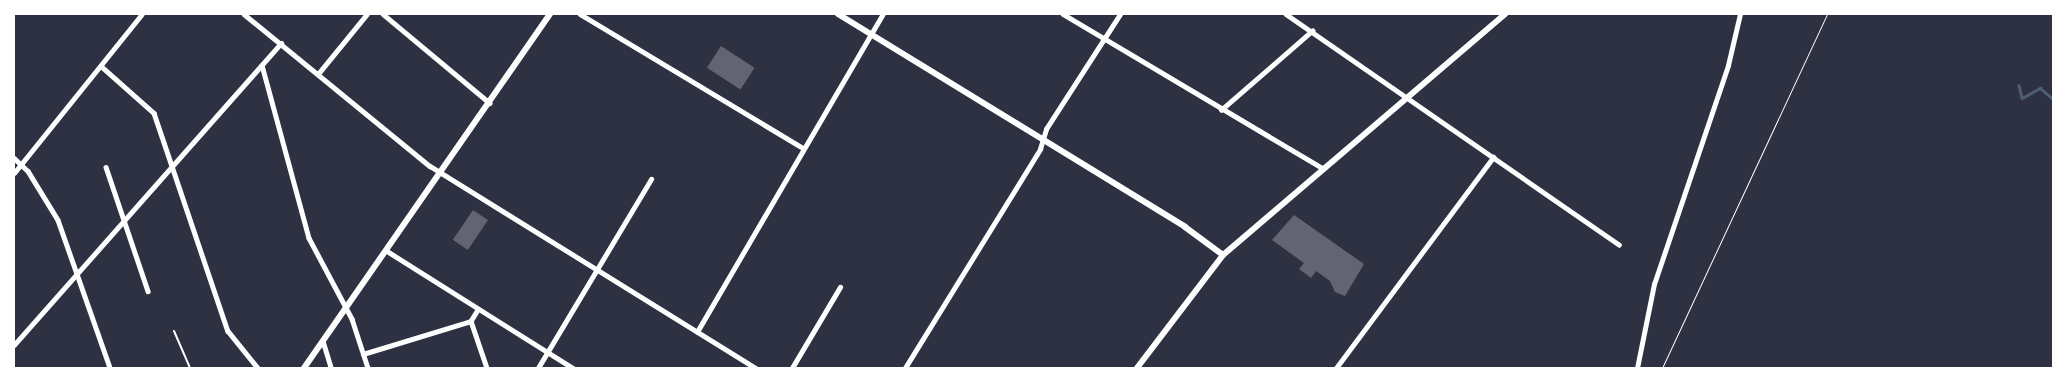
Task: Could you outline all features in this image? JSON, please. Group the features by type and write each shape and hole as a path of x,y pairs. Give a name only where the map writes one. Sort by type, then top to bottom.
{"main road":[{"path":"304,368 442,173 550,14"},
{"path":"838,14 1185,226 1223,255"},
{"path":"1137,368 1223,255 1322,168 1506,14"}],"street":[{"path":"14,173 142,14"},
{"path":"244,14 442,173 697,332 747,366 756,368"},
{"path":"318,74 367,14"},
{"path":"382,14 490,103"},
{"path":"580,14 804,148"},
{"path":"697,332 883,14"},
{"path":"1063,14 1221,110 1322,168"},
{"path":"905,368 1103,39 1120,14"},
{"path":"1286,14 1619,245"},
{"path":"1637,368 1654,284 1728,65 1740,14"},
{"path":"1221,110 1312,32"},
{"path":"14,345 281,44"},
{"path":"262,65 309,238 345,310 368,368"},
{"path":"100,66 154,113 228,331 258,368"},
{"path":"1336,368 1493,156"},
{"path":"14,158 21,164 58,220 110,368"},
{"path":"106,167 148,291"},
{"path":"538,368 651,179"},
{"path":"387,251 573,368"},
{"path":"792,368 840,287"},
{"path":"364,354 471,321 478,310"},
{"path":"471,321 487,368"},
{"path":"323,341 331,368"}],"lane":[{"path":"174,331 190,368"}],"path":[{"path":"1662,368 1827,14"}],"building":[{"path":"721,46 755,68 740,90 707,68"},
{"path":"473,210 488,220 468,250 453,240"},
{"path":"1294,215 1364,264 1345,296 1335,292 1330,281 1316,271 1311,278 1299,269 1304,263 1272,240"}],"waterway":[{"path":"2019,85 2022,98 2040,88 2053,99"}]}
